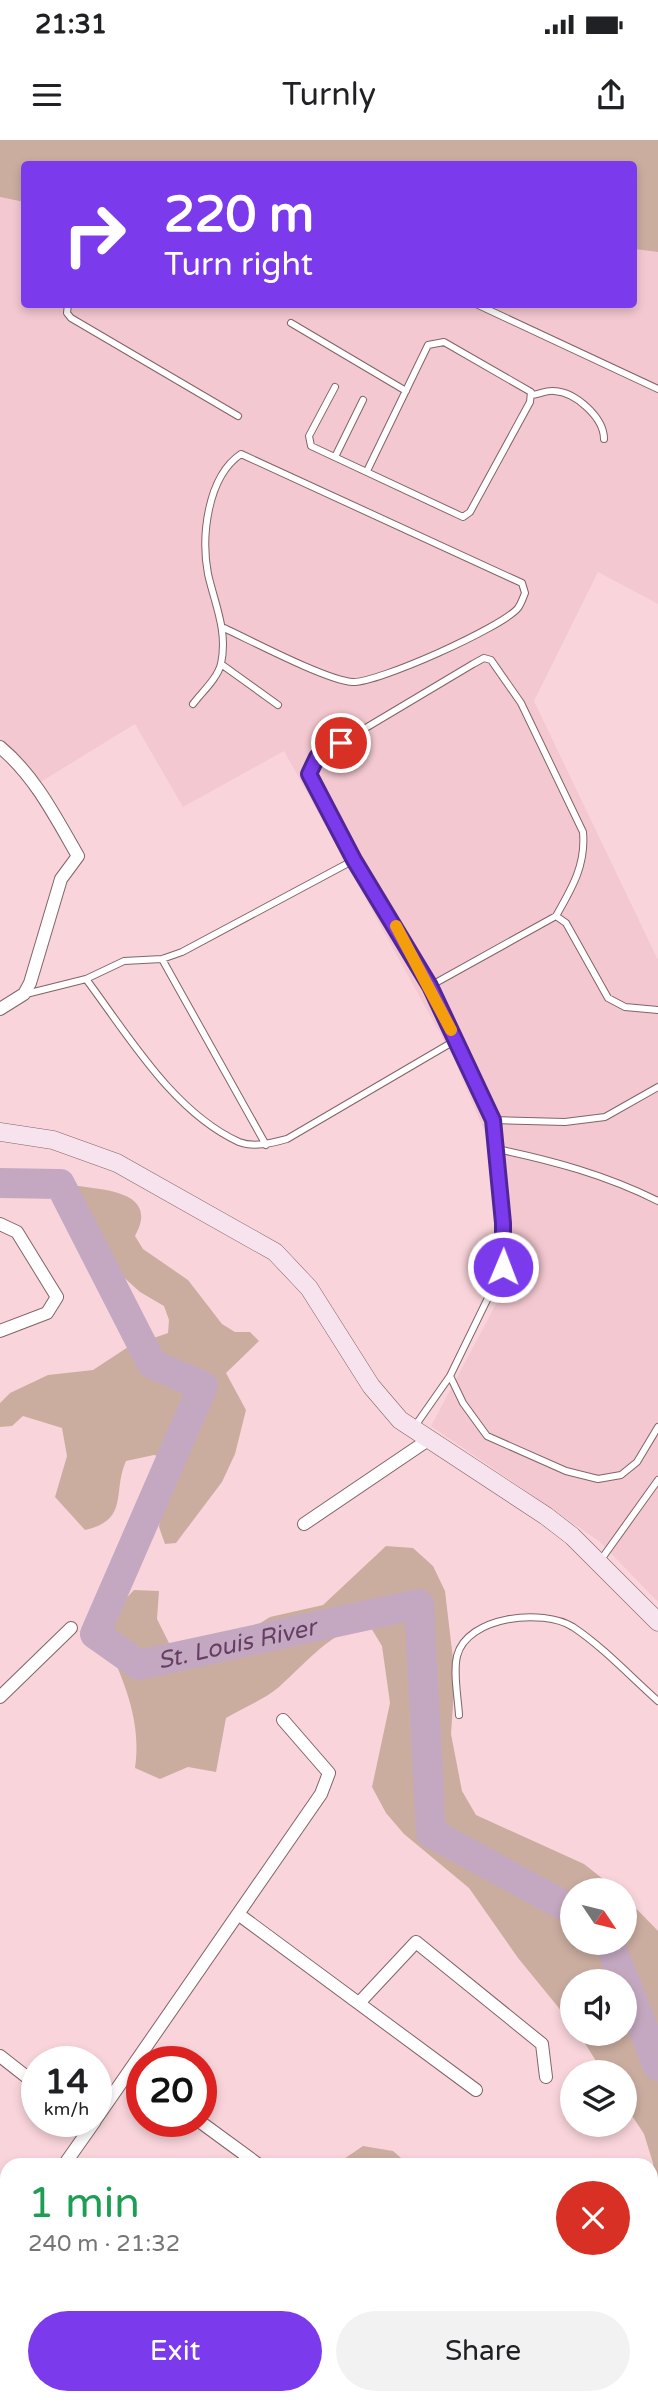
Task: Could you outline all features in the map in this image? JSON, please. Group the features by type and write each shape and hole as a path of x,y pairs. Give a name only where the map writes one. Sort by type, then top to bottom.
{"main road":[{"path":"0,1132 53,1140 117,1163 275,1252 309,1288 379,1396 420,1436 546,1516 599,1562 658,1622"}],"street":[{"path":"0,747 17,761 79,856 61,879 30,984 24,994 0,1009"},
{"path":"0,1224 17,1232 57,1297 54,1307 47,1313 0,1331"},
{"path":"304,1524 420,1436"},
{"path":"0,1697 71,1628"},
{"path":"148,2046 321,1794 329,1773 283,1720"},
{"path":"238,1914 476,2090"},
{"path":"359,2003 416,1942 542,2044 546,2077"},
{"path":"0,2056 21,2072"},
{"path":"112,2095 126,2077"},
{"path":"217,2134 249,2158"},
{"path":"68,2158 82,2137"}],"lane":[{"path":"68,308 67,313 71,318 238,416"},
{"path":"485,308 658,389"},
{"path":"291,323 406,391"},
{"path":"367,471 428,345 435,341 444,342 532,395 554,391 568,396 600,421 604,439"},
{"path":"335,387 308,442 463,517 470,512 532,395"},
{"path":"335,457 363,400"},
{"path":"193,704 216,675 221,664 224,628 208,572 206,523 216,489 231,461 241,454 522,583 525,593 517,609 468,639 394,671 357,682 329,675 224,628"},
{"path":"420,1436 503,1267 503,1223 493,1120 430,986 354,860 309,774 317,757 484,658 491,660 509,682 583,832 585,852 576,881 556,916 430,986"},
{"path":"221,664 278,705"},
{"path":"24,994 86,979 124,961 162,959 182,952 354,860"},
{"path":"556,916 566,923 608,998 625,1007 658,1010"},
{"path":"162,959 267,1145"},
{"path":"86,979 169,1089 241,1143 267,1145 287,1139 456,1040"},
{"path":"493,1120 565,1122 605,1117 658,1087"},
{"path":"497,1149 560,1162 623,1183 658,1201"},
{"path":"450,1376 463,1403 487,1436 566,1471 597,1479 621,1475 637,1462 658,1427"},
{"path":"599,1562 658,1480"},
{"path":"460,1715 456,1657 464,1638 478,1628 550,1616 573,1627 658,1702"}],"shaded area":[{"path":"0,140 658,140 658,252 637,249 637,161 21,161 21,201 0,197"},
{"path":"0,197 21,201 21,308 637,308 637,249 658,252 658,604 598,572 534,701 658,960 658,1602 599,1541 431,1426 503,1291 490,1144 453,1057 284,751 183,807 135,724 39,783 0,740"},
{"path":"78,1186 116,1192 135,1202 140,1211 141,1222 135,1236 143,1249 188,1280 222,1324 235,1332 250,1332 259,1341 226,1373 246,1410 235,1454 222,1482 176,1543 165,1544 159,1527 168,1459 154,1455 126,1461 114,1512 99,1525 85,1530 55,1497 67,1456 62,1428 23,1416 12,1426 0,1427 0,1403 10,1393 48,1375 93,1370 128,1347 168,1333 169,1320 164,1306 140,1292 66,1225"},
{"path":"386,1546 413,1548 433,1566 445,1591 455,1676 451,1734 462,1791 476,1815 584,1864 602,1878 560,1878 560,1955 637,1955 637,1909 658,1931 658,2158 651,2158 644,2134 637,2123 637,2060 595,2060 587,2046 637,2046 637,1969 560,1969 560,2009 518,1958 469,1888 404,1834 386,1813 372,1787 390,1703 382,1646 368,1623 330,1641 279,1687 226,1718 216,1772 188,1767 160,1779 135,1768 136,1733 133,1716 124,1684 104,1636 115,1610 134,1590 159,1591 157,1619 169,1643 195,1654 222,1647 270,1617 323,1605"},
{"path":"363,2146 393,2151 401,2158 345,2158"}],"waterway":[{"name":"St. Louis River","path":"0,1183 60,1184 152,1364 203,1386 95,1634 139,1665 419,1604 431,1833 560,1903"},
{"name":"St. Louis River","path":"614,1955 619,1969"},
{"name":"St. Louis River","path":"637,2013 658,2066"}],"slow traffic":[{"path":"396,926 451,1030"}],"route":[{"path":"341,743 317,757 309,774 354,860 430,986 493,1120 503,1223 503,1267"}]}
